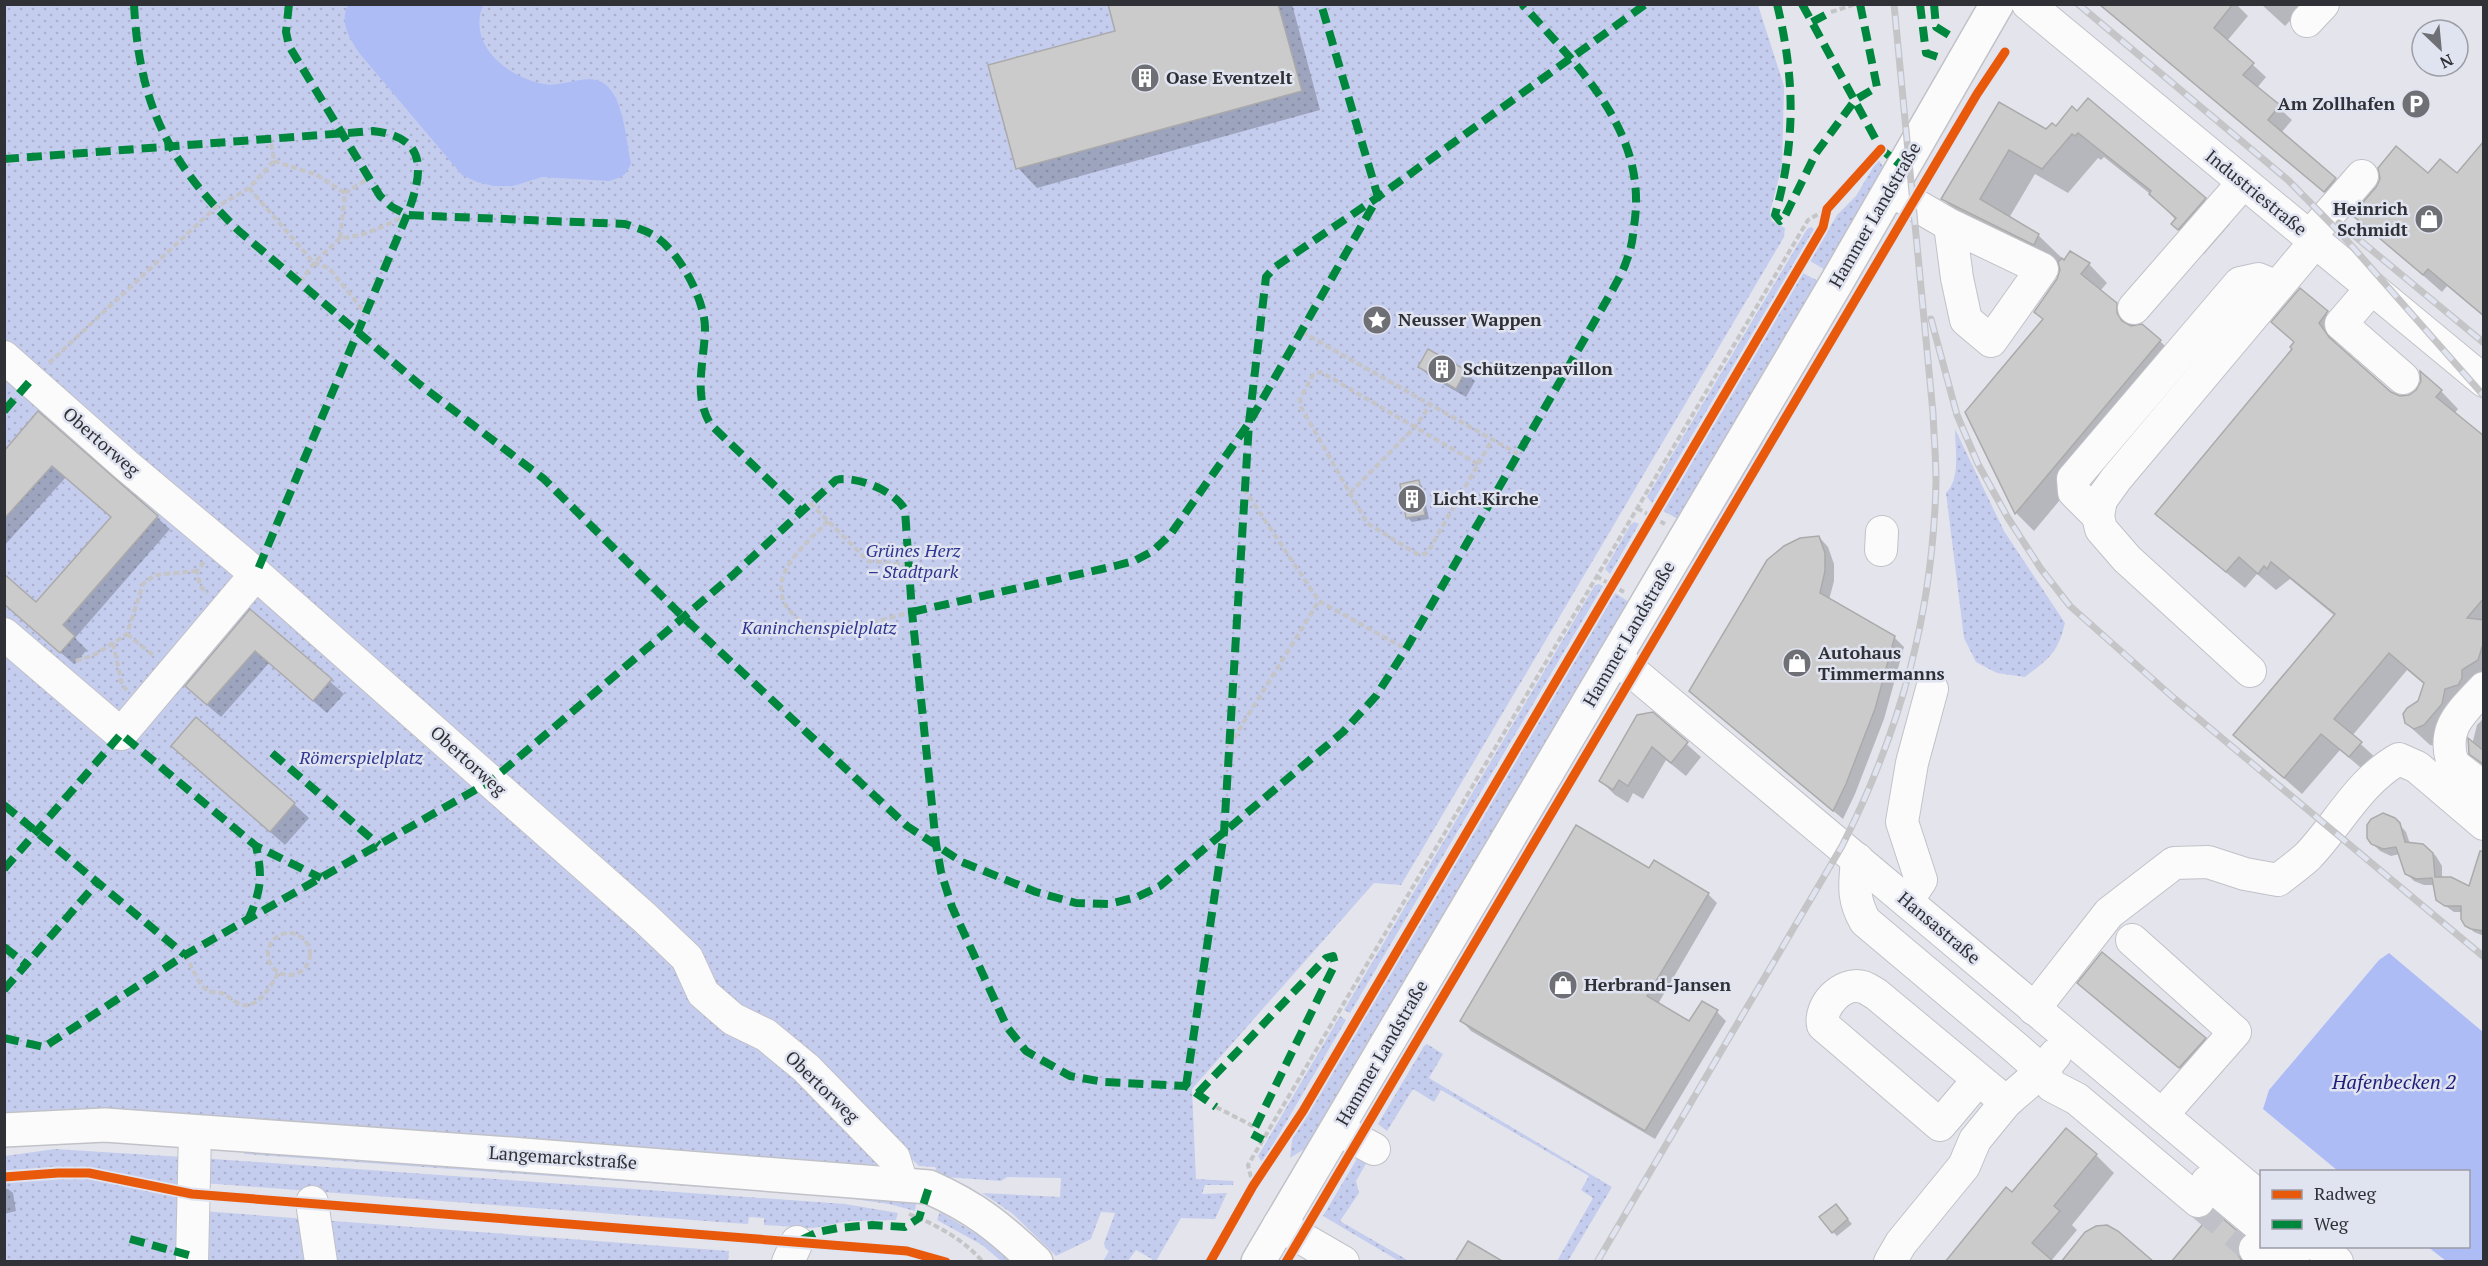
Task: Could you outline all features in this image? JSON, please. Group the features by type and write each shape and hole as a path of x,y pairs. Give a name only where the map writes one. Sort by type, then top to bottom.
{"main road":[{"name":"Hammer Landstraße","path":"1258,1262 1890,190 1996,4"},
{"name":"Langemarckstraße","path":"4,1130 105,1125 929,1187 963,1203 998,1226 1036,1262"},
{"name":"Langemarckstraße","path":"4,1138 66,1127"}],"street":[{"name":"Industriestraße","path":"2028,4 2242,184 2481,376"},
{"path":"2250,671 2127,559 2101,529 2098,516 2101,500 2277,286 2361,176"},
{"path":"2134,308 2242,184"},
{"path":"1890,190 1950,225"},
{"path":"2371,289 2341,324 2403,378"},
{"name":"Obertorweg","path":"4,357 126,465 256,574 645,918 687,958 703,993 733,1018 766,1035 806,1068 894,1158 902,1184"},
{"path":"4,634 121,734 256,574"},
{"name":"Hansastraße","path":"1615,657 2162,1115 2202,1184 2260,1198"},
{"path":"2484,688 2457,717 2449,732 2448,742 2453,764 2484,788"},
{"path":"1907,901 1921,880 1902,822 1912,763 1932,689"},
{"path":"2034,1009 2109,913 2174,863 2208,862 2245,874 2278,880 2306,858 2345,809 2382,769 2399,759 2417,767 2484,824"},
{"path":"1857,859 1854,894 1858,909 1865,921 2050,1081 2069,1109 2158,1181 2202,1184 2260,1228"},
{"path":"2132,940 2235,1032 2162,1115"},
{"path":"1978,1080 1940,1125 1823,1025 1824,1008 1843,990 1861,986 1876,994 2006,1102"},
{"path":"1964,1166 1984,1156 2050,1081 2069,1038"},
{"path":"1890,1262 1901,1243 1964,1166 1976,1140 2006,1102 2050,1081"},
{"path":"1337,1129 1374,1149"},
{"path":"192,1262 195,1132"},
{"path":"312,1202 321,1262"},
{"path":"1279,1225 1343,1262"},
{"path":"2286,1248 2337,1262"}],"path":[{"path":"1831,12 1856,4"},
{"path":"270,137 274,161"},
{"path":"31,380 215,208 249,188 274,161"},
{"path":"274,161 317,175 345,193"},
{"path":"345,193 369,178"},
{"path":"249,188 314,262 329,268 366,314"},
{"path":"300,282 314,262 340,238 345,193"},
{"path":"1253,1186 1248,1165 1808,220 1826,213"},
{"path":"340,238 351,238 382,228 407,214"},
{"path":"1302,332 1518,454"},
{"path":"1478,464 1321,372 1313,375 1299,402 1372,528 1417,554 1425,554 1478,464 1492,440"},
{"path":"1350,493 1415,427 1430,405"},
{"path":"1245,489 1319,601 1406,649"},
{"path":"810,503 868,561 909,565"},
{"path":"1646,527 1658,507"},
{"path":"828,521 794,556 784,571 781,589 786,606 799,621 815,629 835,630 912,612"},
{"path":"55,677 61,669 75,661 96,654 127,634 143,584 154,575 197,571 220,543"},
{"path":"197,571 200,586 227,608"},
{"path":"1606,595 1618,575"},
{"path":"1229,746 1319,601"},
{"path":"127,634 174,672"},
{"path":"112,643 122,686 145,706"},
{"path":"284,934 297,935 308,945 307,964 298,973 291,975 279,972 274,968 268,956 272,942 284,934"},
{"path":"185,956 201,985 209,992 220,992 237,1003 247,1005 258,1001 270,989 279,972"},
{"path":"1216,1107 1255,1127"},
{"path":"1253,1186 1260,1177"}],"green space":[{"name":"Grünes Herz – Stadtpark","path":"4,5 1758,5 1784,86 1782,166 1770,212 1772,221 1785,228 1784,237 1401,885 1374,883 1192,1089 1196,1179 1234,1181 1233,1185 1205,1185 1202,1194 1227,1193 1215,1219 1181,1218 1156,1261 1151,1261 1152,1259 1136,1250 1128,1261 1103,1261 1109,1251 1105,1248 1104,1243 1115,1213 1101,1212 1091,1239 1056,1256 1013,1214 982,1193 1060,1197 1061,1178 1007,1177 1001,1181 946,1177 937,1172 935,1167 919,1166 887,1135 883,1167 110,1113 5,1113"},
{"path":"1878,159 1884,168 1825,270 1810,261 1837,215 1856,196"},
{"path":"1811,227 1814,229 1652,503 1647,497 1807,229"},
{"path":"1803,273 1818,281 1678,519 1663,511"},
{"path":"1955,429 2004,531 2065,623 2059,642 2051,655 2025,677 1997,673 1976,662 1964,638 1946,493 1954,479"},
{"path":"1760,442 1764,444 1694,562 1691,560"},
{"path":"1635,522 1639,524 1610,574 1605,569 1631,524"},
{"path":"1595,585 1603,586 1350,1013 1344,1010"},
{"path":"1615,593 1629,602 1306,1148 1290,1158 1292,1140"},
{"path":"1554,793 1557,795 1450,975 1447,973"},
{"path":"1340,1016 1346,1020 1264,1160 1261,1161 1258,1156"},
{"path":"1427,1044 1443,1054 1429,1078 1612,1187 1568,1261 1557,1261 1593,1198 1581,1190 1589,1176 1441,1090 1434,1102 1413,1089 1387,1131 1378,1124"},
{"path":"244,1147 899,1199 916,1204 915,1211 889,1204 839,1197 244,1154"},
{"path":"55,1149 183,1157 178,1261 5,1262 5,1156"},
{"path":"1358,1157 1367,1162 1356,1181 1359,1193 1340,1221 1409,1261 1399,1261 1323,1216"},
{"path":"200,1158 845,1204 898,1213 896,1220 850,1221 813,1228 764,1225 764,1218 749,1217 748,1224 203,1183"},
{"path":"203,1211 729,1251 728,1262 202,1262"},
{"path":"940,1212 978,1235 1011,1261 1001,1261 982,1245 937,1220"}],"water":[{"path":"348,5 483,5 480,20 481,33 486,46 504,66 530,80 544,84 592,80 606,85 621,110 631,163 628,170 620,177 609,181 542,177 513,186 494,186 462,175 360,54 349,37 345,24"},
{"name":"Hafenbecken 2","path":"2389,953 2483,1032 2483,1261 2446,1261 2429,1248 2470,1248 2470,1170 2337,1170 2263,1109 2269,1090 2379,960"}],"building":[{"name":"Oase Eventzelt","path":"1108,4 1278,4 1302,91 1016,169 988,65 1115,31"},
{"path":"2099,4 2233,4 2214,28 2254,63 2243,75 2280,105 2268,120 2336,178 2324,192"},
{"path":"2088,98 2206,198 2178,230 2171,224 2176,218 2149,194 2151,191 2078,133 2075,136 2072,134 2042,169 2009,150 1980,199 2039,234 2034,245 1941,199 1999,102 2046,129 2052,123 2056,126 2072,106 2077,111"},
{"path":"2484,141 2484,316 2428,269 2423,275 2352,215 2376,187 2380,179 2378,168 2396,146 2428,173 2440,159 2457,173"},
{"path":"2070,251 2090,263 2081,274 2117,303 2117,313 2122,321 2131,326 2142,324 2161,340 2015,514 1965,412 2043,319 2034,312 2057,279 2060,270 2058,262 2062,258 2064,260"},
{"path":"2300,288 2328,311 2319,323 2329,337 2391,392 2400,396 2409,395 2416,390 2421,381 2420,371 2442,390 2436,397 2484,436 2484,598 2467,618 2484,620 2484,641 2478,660 2462,670 2462,678 2458,685 2445,689 2442,704 2424,725 2414,729 2405,723 2403,714 2407,708 2418,701 2424,683 2389,653 2334,719 2362,742 2349,757 2321,734 2284,778 2233,735 2335,614 2271,562 2267,569 2264,566 2258,574 2239,557 2226,572 2155,514 2292,349 2290,347 2294,342 2271,322"},
{"name":"Schützenpavillon","path":"1428,349 1466,370 1456,389 1418,367"},
{"path":"38,411 158,516 63,625 75,636 60,653 4,604 4,574 36,602 111,517 52,466 4,519 4,451"},
{"name":"Licht.Kirche","path":"1419,480 1425,515 1406,518 1400,484"},
{"name":"Autohaus Timmermanns","path":"1819,536 1825,553 1825,571 1820,593 1895,636 1875,709 1833,811 1689,691 1767,560 1784,546 1800,538"},
{"path":"250,609 332,679 313,701 255,651 207,705 185,686"},
{"path":"1653,712 1688,742 1671,763 1652,747 1628,786 1619,780 1613,790 1599,781 1637,715"},
{"path":"196,717 295,803 270,832 171,746"},
{"path":"2468,738 2484,751 2484,765 2469,754"},
{"path":"2383,813 2400,823 2405,842 2423,844 2433,853 2435,877 2451,877 2469,886 2480,851 2484,851 2484,931 2465,926 2461,919 2461,906 2445,906 2436,900 2432,878 2416,879 2405,874 2396,847 2383,849 2371,844 2367,838 2367,825 2371,819"},
{"name":"Herbrand-Jansen","path":"1576,825 1649,868 1654,860 1709,893 1647,996 1689,1021 1702,1001 1718,1010 1645,1131 1460,1021"},
{"path":"2102,952 2206,1038 2179,1068 2077,983"},
{"path":"2066,1128 2097,1154 2054,1206 2060,1211 2032,1243 2054,1262 1945,1262 2006,1187 2012,1192"},
{"path":"1836,1204 1848,1219 1832,1233 1819,1217"},
{"path":"2213,1210 2243,1236 2237,1247 2238,1255 2243,1262 2171,1262 2203,1224 2197,1219 2205,1218"},
{"path":"2107,1225 2118,1231 2154,1262 2061,1262 2085,1232 2096,1226"},
{"path":"1468,1241 1504,1262 1455,1262"}],"tunnel":[{"path":"2198,1201 2255,1249"}],"railway":[{"path":"1597,1262 1842,846 1881,758 1910,669 1928,577 1934,530 1936,473 1933,413 1894,4"},
{"path":"2078,4 2288,180 2343,236 2484,396"},
{"path":"2339,223 2484,343"},
{"path":"1931,319 1957,415 1978,464 2008,518 2041,569 2070,606 2175,699 2484,957"}],"marked path":[{"path":"134,4 143,72 151,102 162,129 193,180 214,206 239,231 419,384 544,479 683,617 907,826 962,862 1036,892 1076,903 1109,904 1137,897 1160,886 1343,732 1376,696 1406,649 1623,269 1632,240 1636,192 1631,161 1620,131 1605,104 1566,52 1522,4"},
{"path":"289,4 286,32 289,46 380,196 392,207 407,215 625,224 659,239 683,267 696,291 704,316 701,390 705,414 711,425 801,511"},
{"path":"912,612 1115,566 1134,561 1153,551 1170,535 1249,423 1378,197 1321,4"},
{"path":"1186,1086 1224,833 1249,423 1266,277 1275,267 1378,197 1646,4"},
{"path":"1777,4 1787,58 1791,110 1787,162 1775,215 1780,221 1784,218 1816,153 1855,100 1877,87 1860,4"},
{"path":"1802,4 1881,149 1903,167"},
{"path":"1920,4 1926,53 1938,57"},
{"path":"1934,4 1936,27 1949,35"},
{"path":"1812,22 1831,12"},
{"path":"4,159 373,131 391,135 404,141 413,149 418,172 407,215 256,574"},
{"path":"4,411 31,380"},
{"path":"4,1038 44,1047 185,955 491,781 733,575 836,480 844,479 864,482 884,491 900,503 905,510 912,612 936,844 941,872 952,907 1007,1027 1026,1051 1070,1076 1104,1082 1186,1086 1216,1107"},
{"path":"4,869 121,734 256,846 321,878"},
{"path":"272,753 379,845"},
{"path":"4,805 185,955"},
{"path":"248,920 260,884 256,846"},
{"path":"4,990 97,883"},
{"path":"4,947 27,965"},
{"path":"1198,1093 1326,958 1333,956 1335,964 1252,1134 1263,1140"},
{"path":"801,1240 818,1232 838,1228 872,1225 905,1227 919,1218 929,1187"},
{"path":"130,1239 192,1256"}],"cycle path":[{"path":"1286,1262 1977,94 2005,52"},
{"path":"1210,1262 1253,1186 1303,1111 1823,227 1827,209 1881,149"},
{"path":"4,1177 89,1173 192,1194 907,1251 946,1262"}],"place":[{"name":"Oase Eventzelt","path":"1145,78"},
{"name":"Am Zollhafen","path":"2416,104"},
{"name":"Heinrich Schmidt","path":"2429,219"},
{"name":"Neusser Wappen","path":"1377,320"},
{"name":"Schützenpavillon","path":"1442,369"},
{"name":"Licht.Kirche","path":"1412,499"},
{"name":"Autohaus Timmermanns","path":"1797,663"},
{"name":"Herbrand-Jansen","path":"1563,985"}],"park label":[{"name":"Kaninchenspielplatz","path":"819,628"},
{"name":"Römerspielplatz","path":"361,758"}]}
